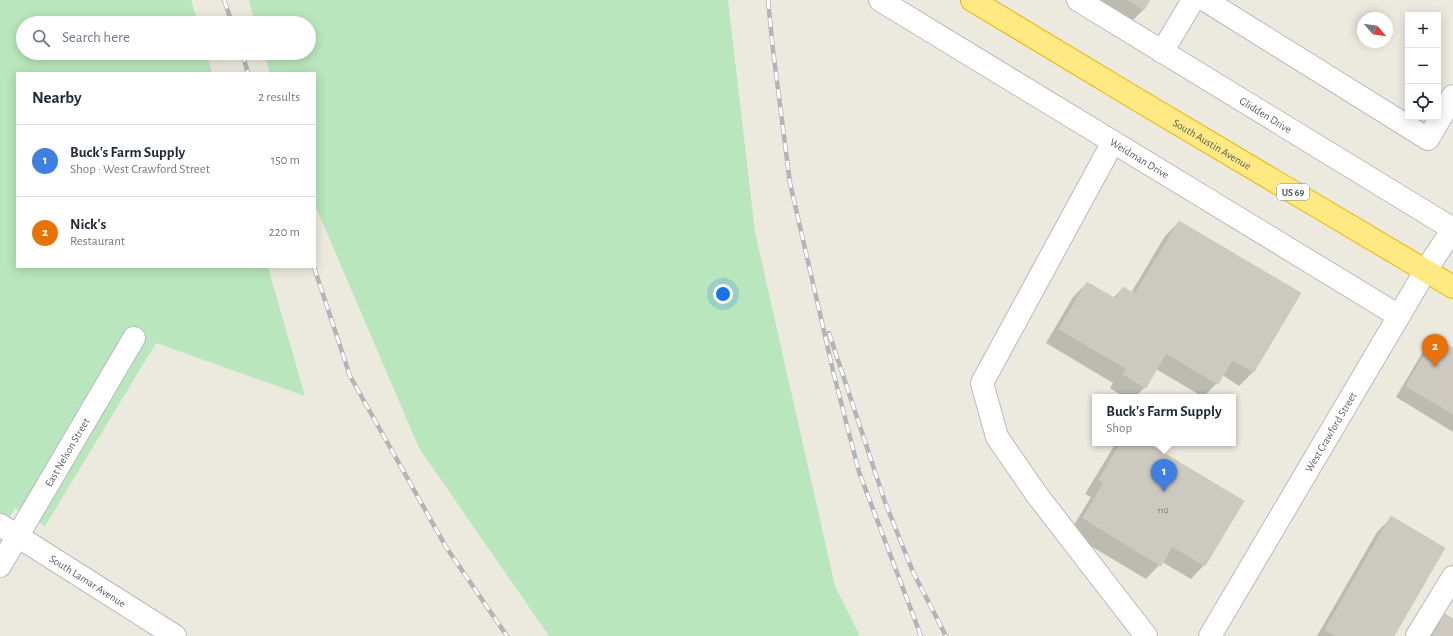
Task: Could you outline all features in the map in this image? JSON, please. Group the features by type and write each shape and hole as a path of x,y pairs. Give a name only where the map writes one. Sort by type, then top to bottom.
{"highway":[{"name":"South Austin Avenue","path":"972,0 1453,287"}],"street":[{"name":"Weidman Drive","path":"880,0 1399,316"},
{"name":"Glidden Drive","path":"1078,0 1453,229"},
{"path":"1162,52 1193,0"},
{"path":"1205,0 1428,139 1453,96"},
{"path":"1114,142 982,383 997,437 1037,495 1146,636"},
{"name":"West Crawford Street","path":"1210,636 1426,270 1453,229"},
{"name":"East Nelson Street","path":"0,566 134,338"},
{"name":"South Lamar Avenue","path":"0,525 175,636"},
{"path":"1417,636 1453,577"}],"green space":[{"path":"0,0 191,0 196,16 16,16 16,60 208,60 212,72 16,72 16,268 268,268 305,396 156,343 45,526 15,508 0,534"},
{"path":"249,0 728,0 755,232 835,586 860,636 549,636 419,448 316,207 316,72 270,72 266,60 316,60 316,16 253,16"}],"building":[{"path":"1128,0 1150,0 1144,10"},
{"path":"1179,221 1301,293 1254,372 1232,360 1218,384 1166,353 1146,388 1123,374 1127,369 1059,329 1087,282 1116,299 1123,287 1135,294"},
{"path":"1435,337 1453,348 1453,414 1406,386"},
{"path":"1119,446 1152,446 1244,501 1205,566 1172,546 1161,566 1083,518 1104,483 1099,480"},
{"path":"1391,516 1445,548 1394,636 1336,636 1325,630"},
{"path":"1445,614 1453,619 1453,636 1432,636"}],"railway":[{"path":"224,0 230,16"},
{"path":"768,0 790,183 834,375 859,472 921,636"},
{"path":"244,60 248,72"},
{"path":"314,268 350,376 446,547 507,636"},
{"path":"829,333 885,502 913,572 946,636"}],"place":[{"name":"Nick's","path":"1435,367"},
{"name":"Buck's Farm Supply","path":"1164,492"}]}
